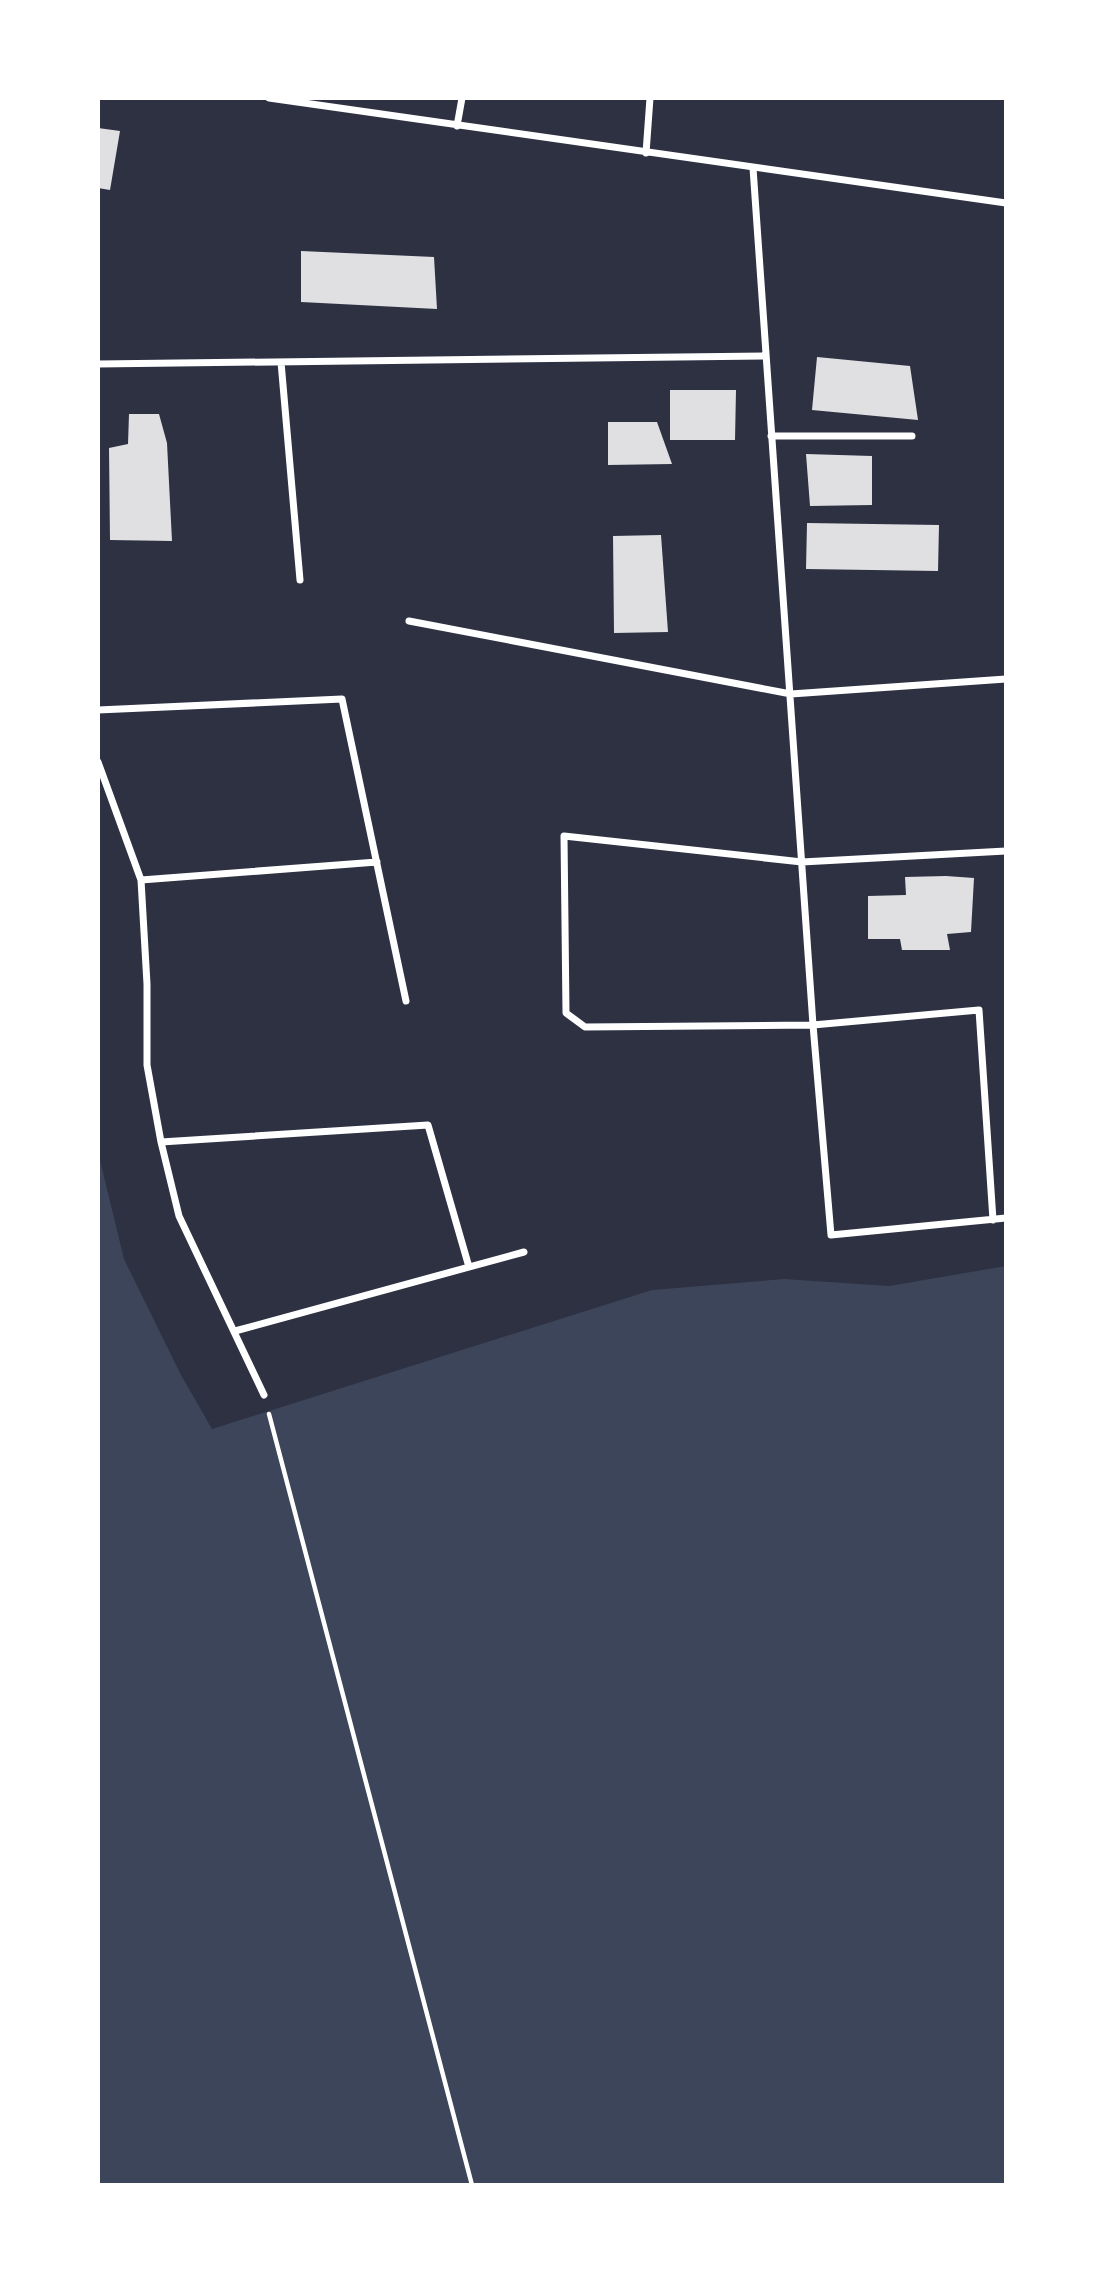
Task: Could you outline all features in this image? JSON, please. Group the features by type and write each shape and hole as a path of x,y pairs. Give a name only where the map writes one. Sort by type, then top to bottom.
{"street":[{"path":"269,98 1006,203"},
{"path":"457,126 462,98"},
{"path":"646,153 650,98"},
{"path":"753,168 813,1025 831,1235 1006,1218"},
{"path":"98,364 765,356"},
{"path":"281,362 300,580"},
{"path":"771,436 912,436"},
{"path":"409,621 790,694 1006,679"},
{"path":"98,710 342,699 405,1001"},
{"path":"98,762 141,880 146,984 146,1065 179,1216 264,1395"},
{"path":"993,1220 979,1010 813,1025 585,1027 566,1013 564,836 802,862 1006,851"},
{"path":"141,880 377,862"},
{"path":"161,1142 428,1125 470,1267"},
{"path":"235,1331 524,1252"}],"path":[{"path":"264,1395 472,2185"}],"shaded area":[{"path":"98,1152 124,1259 181,1375 212,1429 652,1290 784,1279 889,1286 1006,1266 1006,2185 98,2185"}],"building":[{"path":"98,128 120,131 110,190 98,188"},
{"path":"301,251 434,257 437,309 301,302"},
{"path":"817,357 910,366 918,420 812,410"},
{"path":"670,390 736,390 735,440 670,440"},
{"path":"129,414 159,414 167,443 172,541 110,540 109,448 128,444"},
{"path":"608,422 657,422 672,464 608,465"},
{"path":"806,454 872,456 872,505 810,506"},
{"path":"807,523 939,525 938,571 806,569"},
{"path":"661,535 668,632 614,633 613,536"},
{"path":"905,877 974,878 971,932 947,934 950,950 902,950 900,939 868,939 868,896 906,895"}]}
